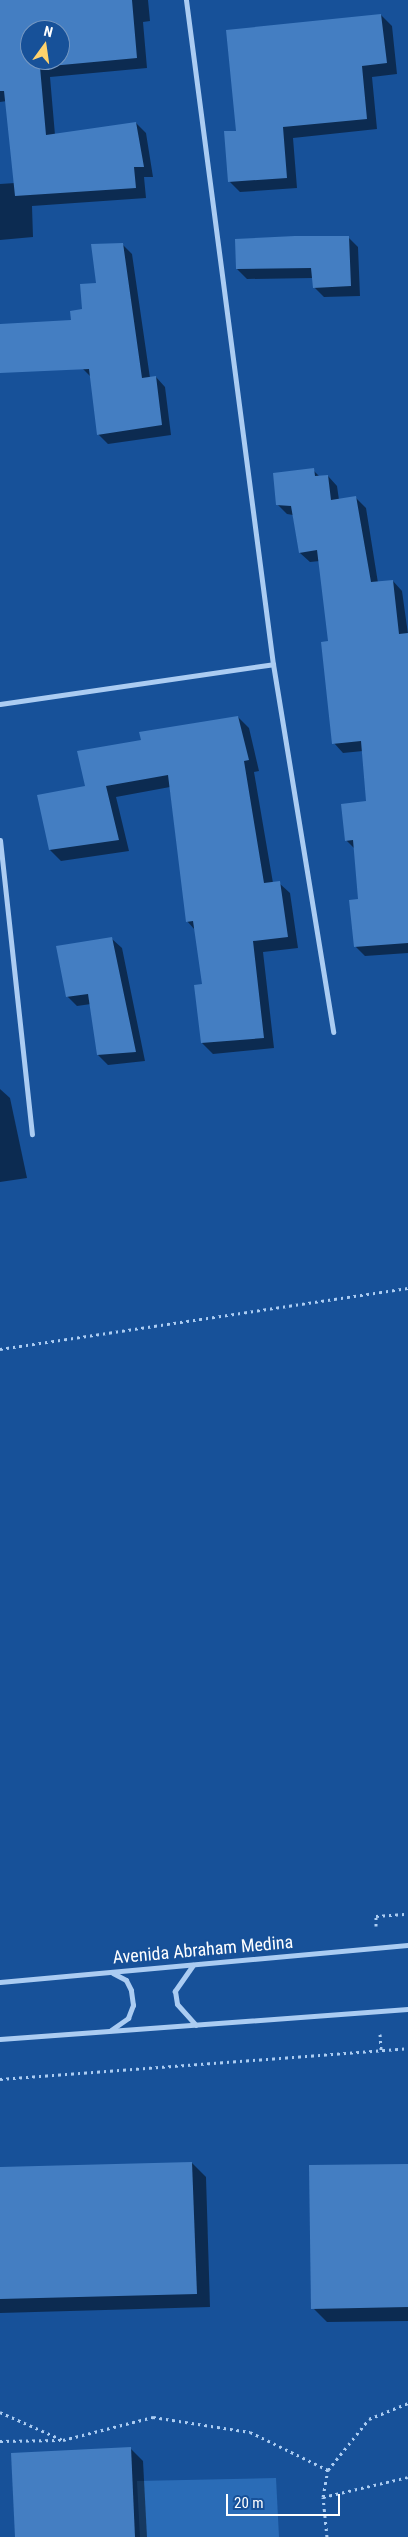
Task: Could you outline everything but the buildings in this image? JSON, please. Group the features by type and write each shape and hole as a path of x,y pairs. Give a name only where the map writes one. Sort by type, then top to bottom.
{"street":[{"path":"186,0 273,664 333,1032"},
{"path":"0,704 273,664"},
{"path":"0,840 32,1134"},
{"name":"Avenida Abraham Medina","path":"0,1982 408,1945"},
{"path":"193,1964 174,1991 177,2004 196,2025"},
{"path":"110,2030 128,2018 133,2005 131,1990 126,1980 112,1972"},
{"path":"0,2039 408,2009"}],"path":[{"path":"0,1349 408,1288"},
{"path":"0,2079 408,2048"},
{"path":"327,2537 322,2497 328,2470 369,2419 408,2402"},
{"path":"0,2412 63,2440"},
{"path":"0,2441 63,2440 153,2417 250,2432 328,2470"},
{"path":"322,2497 408,2477"}],"shaded area":[{"path":"276,2478 279,2537 140,2537 137,2481"}]}
